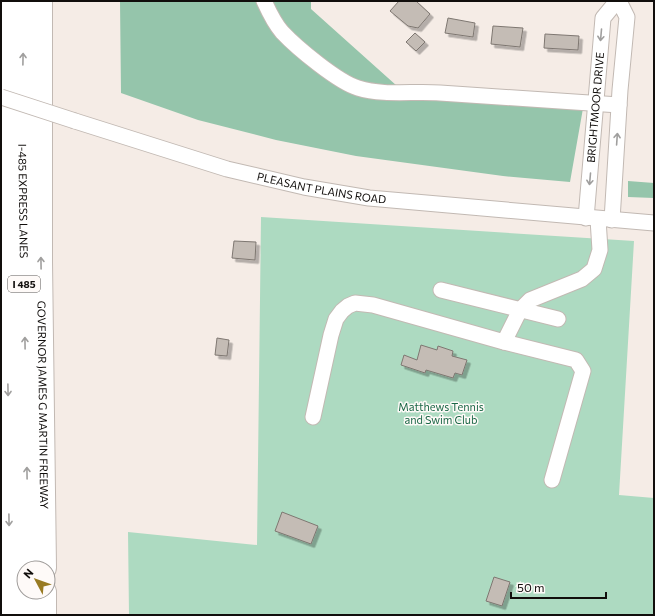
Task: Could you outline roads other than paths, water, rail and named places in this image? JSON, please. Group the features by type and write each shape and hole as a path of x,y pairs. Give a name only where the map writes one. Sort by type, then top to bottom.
{"highway":[{"name":"I-485 EXPRESS LANES","path":"7,1 7,292 10,615"},
{"name":"I-485 EXPRESS LANES","path":"24,1 22,119 28,560"},
{"name":"GOVERNOR JAMES G MARTIN FREEWAY","path":"41,1 41,262 45,560"},
{"path":"23,205 41,31"},
{"path":"28,600 29,615"},
{"path":"45,600 46,615"}],"street":[{"path":"264,1 272,17 287,37 328,71 342,81 357,88 378,92 437,93 619,105"},
{"name":"BRIGHTMOOR DRIVE","path":"618,1 627,17 619,105 599,219 596,104 603,18 618,1"},
{"name":"PLEASANT PLAINS ROAD","path":"1,97 227,169 304,187 369,198 654,223"},
{"path":"504,342 520,310 530,300 582,279 594,269 600,250 599,219"},
{"path":"441,290 558,319"},
{"path":"314,417 331,335 336,320 342,311 355,302 373,305 504,342 576,360 583,371 552,480"}],"park label":[{"name":"Matthews Tennis and Swim Club","path":"441,413"}]}
